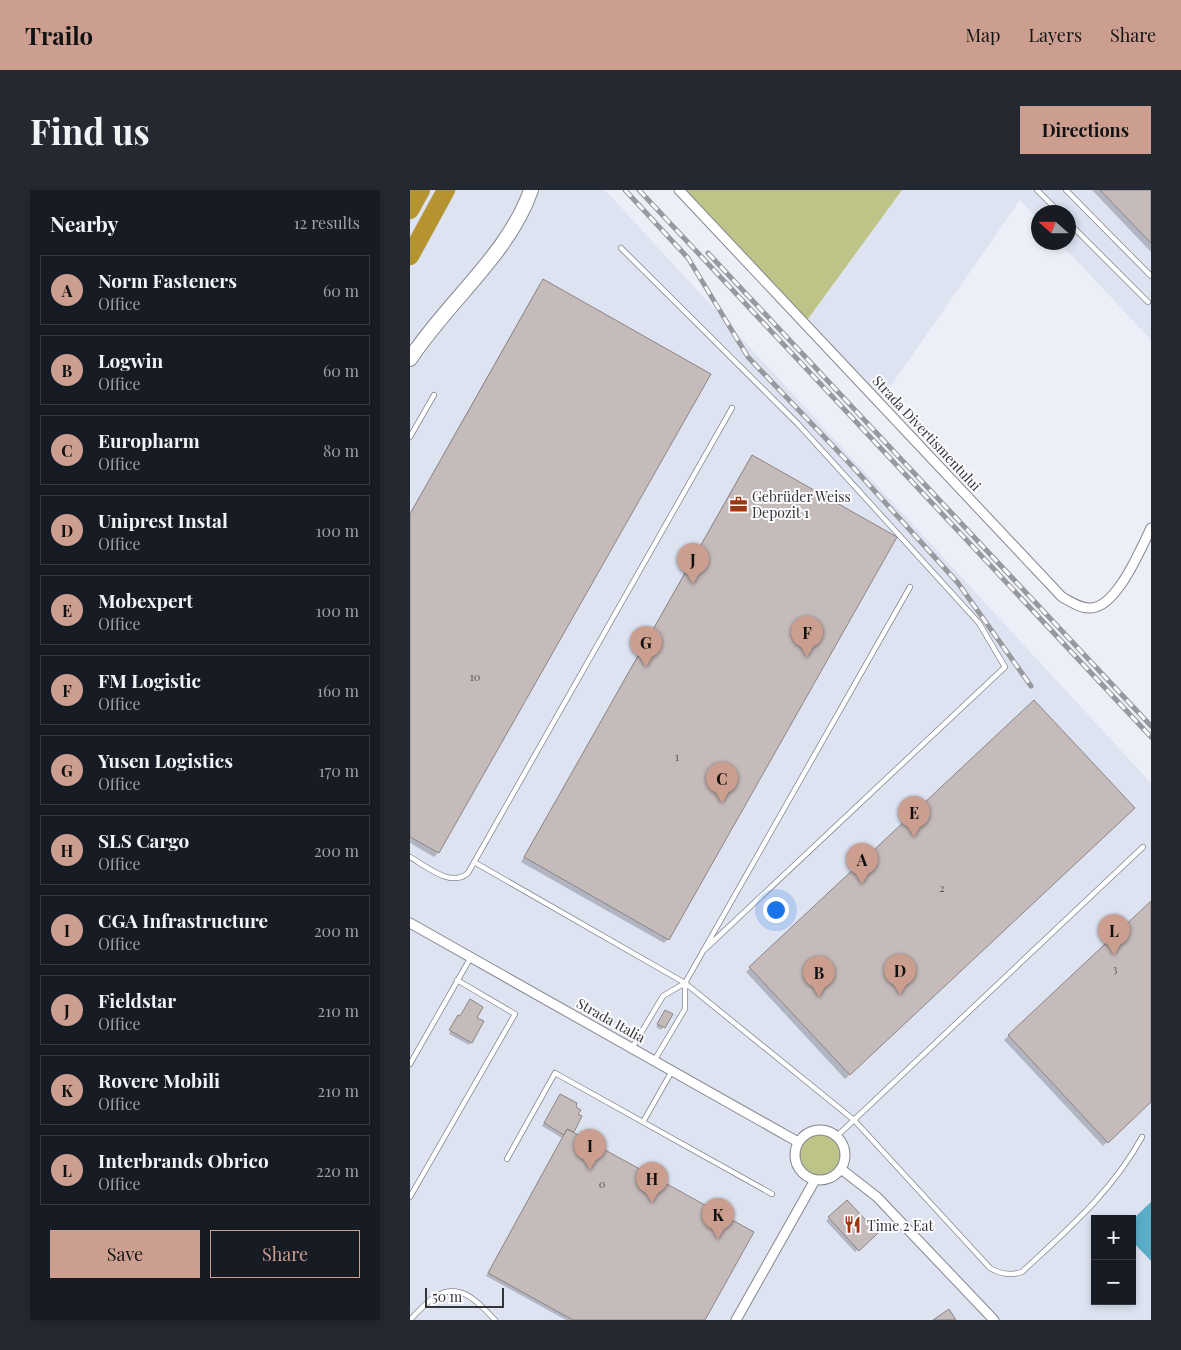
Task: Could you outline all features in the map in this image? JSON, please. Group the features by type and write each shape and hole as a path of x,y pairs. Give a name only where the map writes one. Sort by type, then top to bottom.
{"highway":[{"path":"410,210 421,190"},
{"path":"410,256 446,190"}],"main road":[{"path":"410,359 427,334 505,240 517,222 531,190"}],"street":[{"name":"Strada Divertismentului","path":"679,190 1062,597 1079,606 1092,608 1100,606 1108,600 1128,572 1151,528"},
{"name":"Strada Italia","path":"410,923 798,1142"},
{"path":"816,1130 824,1130 837,1136 842,1142 845,1155 841,1169 830,1178 815,1180 803,1174 796,1162 795,1148 803,1136 816,1130"},
{"path":"841,1169 877,1197 994,1320"},
{"path":"736,1320 815,1180"}],"lane":[{"path":"1037,190 1052,205"},
{"path":"1066,190 1151,276"},
{"path":"1076,230 1148,302"},
{"path":"621,248 798,424 979,623 1005,668 704,951"},
{"path":"410,437 434,395"},
{"path":"410,857 451,879 463,877 474,862 732,408"},
{"path":"632,1048 663,996 685,983 910,587"},
{"path":"837,1136 1143,847"},
{"path":"474,862 685,983 854,1120 990,1268 1001,1273 1022,1272 1083,1216 1130,1160 1142,1137"},
{"path":"410,1064 471,957"},
{"path":"410,1197 515,1014 457,980"},
{"path":"654,1061 685,1009 685,983"},
{"path":"643,1122 672,1071"},
{"path":"507,1160 555,1073 772,1194"},
{"path":"410,1320 436,1296 453,1291 468,1295 476,1300 495,1320"}],"shaded area":[{"path":"410,190 605,190 1151,783 1151,1320 410,1320"},
{"path":"902,190 1151,190 1151,340 1067,250 1076,250 1076,205 1031,205 1031,212 1020,200 879,403 805,323"}],"green space":[{"path":"679,190 902,190 805,323"},
{"path":"815,1130 825,1130 838,1137 845,1150 845,1160 838,1173 825,1180 815,1180 806,1176 799,1169 795,1160 795,1150 799,1141 806,1134"}],"water":[{"path":"1151,1202 1151,1261 1136,1245 1136,1216"}],"building":[{"path":"1100,190 1151,190 1151,243"},
{"path":"543,279 711,374 439,853 410,837 410,514"},
{"path":"752,455 897,537 669,940 524,857"},
{"path":"1034,700 1135,808 850,1075 749,967"},
{"path":"1151,901 1151,1102 1108,1143 1008,1035"},
{"path":"470,999 483,1007 477,1018 484,1021 472,1043 449,1030"},
{"path":"665,1010 673,1014 665,1028 657,1024"},
{"path":"560,1094 577,1103 576,1107 581,1110 578,1114 582,1116 574,1132 567,1129 564,1135 544,1123"},
{"path":"567,1129 754,1232 705,1320 573,1320 488,1273"},
{"name":"Time 2 Eat","path":"847,1200 878,1233 859,1251 828,1217"},
{"path":"949,1309 956,1320 933,1320"}],"railway":[{"path":"625,190 688,258 748,357 852,466 958,583 1031,686"},
{"path":"639,190 1151,737"},
{"path":"708,253 1151,726"}],"place":[{"name":"Gebrüder Weiss Depozit 1","path":"738,504"},
{"name":"Fieldstar","path":"693,584"},
{"name":"FM Logistic","path":"807,657"},
{"name":"Yusen Logistics","path":"646,667"},
{"name":"Europharm","path":"722,803"},
{"name":"Mobexpert","path":"914,837"},
{"name":"Norm Fasteners","path":"862,884"},
{"name":"Interbrands Obrico","path":"1114,955"},
{"name":"Uniprest Instal","path":"900,995"},
{"name":"Logwin","path":"819,997"},
{"name":"CGA Infrastructure","path":"590,1170"},
{"name":"SLS Cargo","path":"652,1203"},
{"name":"Time 2 Eat","path":"853,1225"},
{"name":"Rovere Mobili","path":"718,1239"}]}
